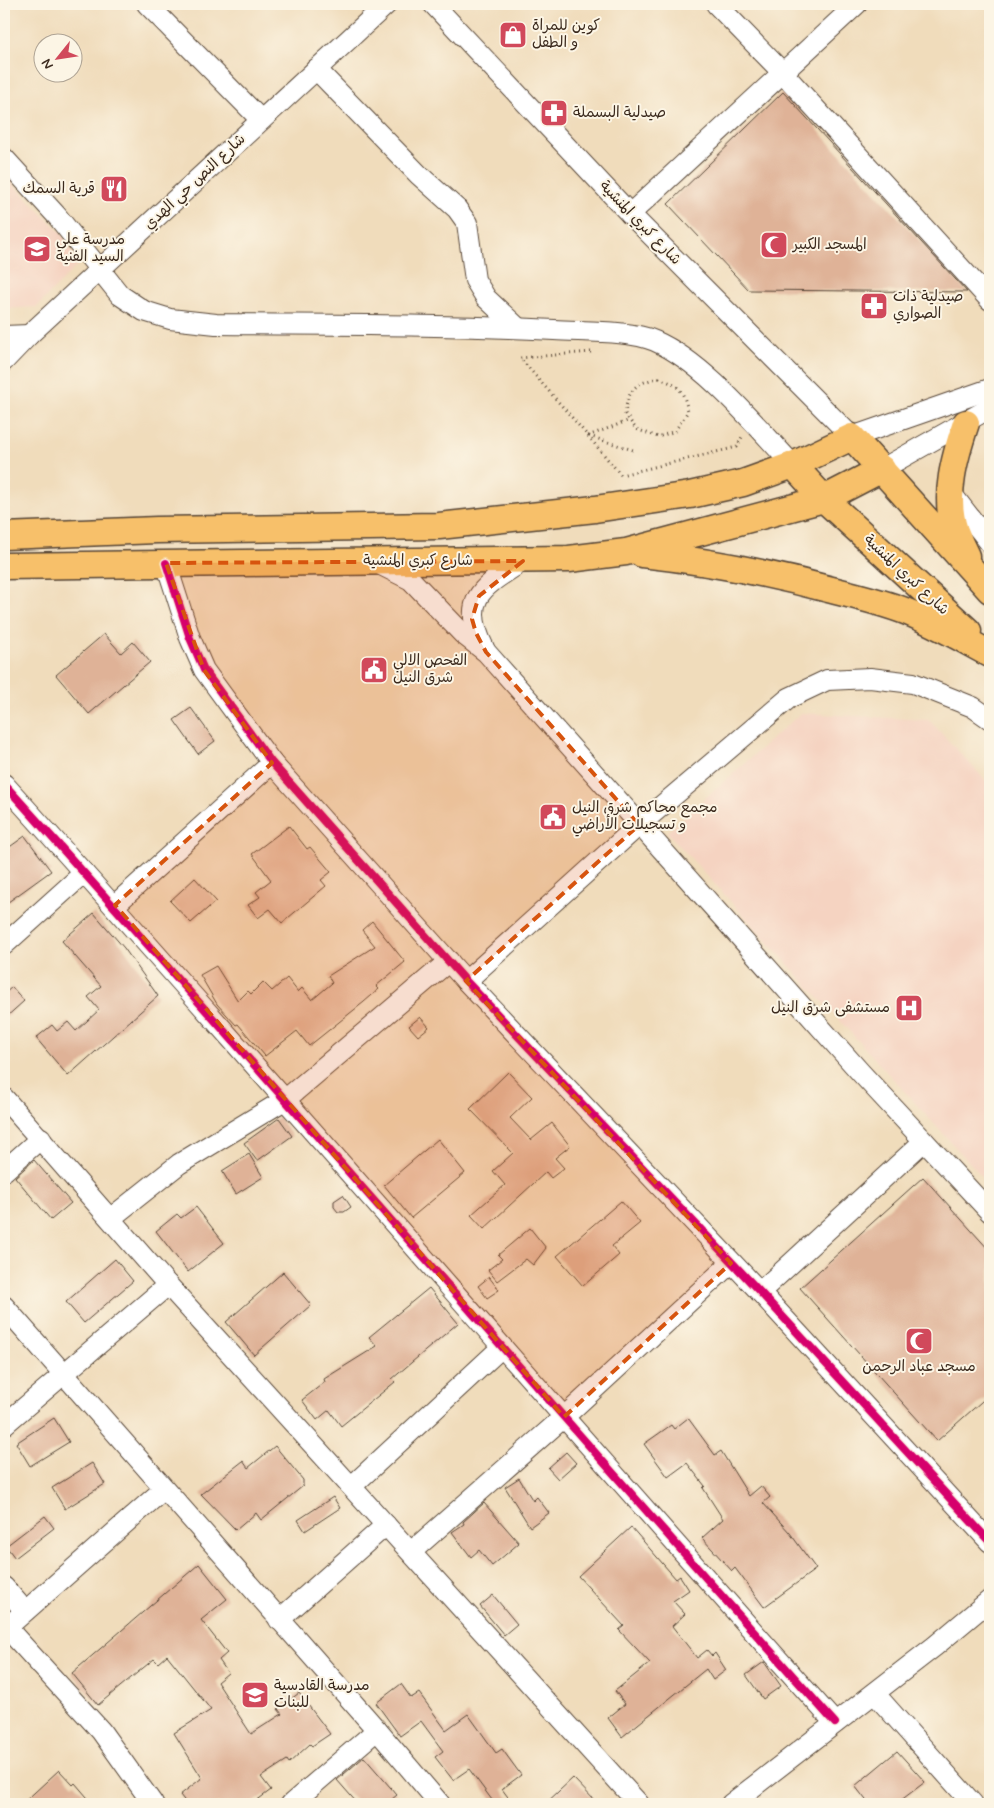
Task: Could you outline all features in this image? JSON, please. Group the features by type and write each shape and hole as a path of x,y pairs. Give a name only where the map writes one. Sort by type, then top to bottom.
{"main road":[{"path":"966,423 955,457 950,493 954,529 966,557 988,588"},
{"path":"4,536 157,530 439,526 594,509 690,495 743,483 793,465 852,437"},
{"name":"شارع كبري المنشية","path":"852,437 988,588"},
{"name":"شارع كبري المنشية","path":"793,465 824,499 913,582 990,649"},
{"name":"شارع كبري المنشية","path":"4,566 569,559 626,552 824,499 882,469"},
{"path":"626,552 702,560 772,574 849,595 904,611 944,629 990,654"}],"street":[{"path":"146,4 261,120"},
{"name":"شارع النص حي الهدي","path":"4,361 29,335 387,4"},
{"name":"شارع كبري المنشية","path":"433,4 630,214 852,437"},
{"path":"716,4 782,72 990,300"},
{"path":"630,214 857,4"},
{"path":"316,69 420,176 457,209 467,223 475,280 486,298 518,328"},
{"path":"4,158 52,210 120,296 144,311 170,319 216,324 518,328 621,334 654,340 682,356 725,393 793,465"},
{"path":"4,336 29,335"},
{"path":"852,437 990,389"},
{"path":"882,469 990,408"},
{"path":"950,493 990,543"},
{"path":"486,652 472,619 474,606 485,587 523,561"},
{"path":"374,562 411,580 463,634 486,652 640,826 990,1212"},
{"path":"166,563 190,638 204,670 272,763 466,981 760,1292 990,1542"},
{"path":"466,981 640,826 789,698 827,680 870,678 913,684 973,707 990,719"},
{"path":"114,905 272,763"},
{"path":"4,784 286,1099 502,1348 836,1723"},
{"path":"4,945 84,873"},
{"path":"111,1218 178,1164 286,1099 449,961"},
{"path":"4,1098 168,1285 639,1804"},
{"path":"4,1171 41,1138"},
{"path":"760,1292 924,1141"},
{"path":"411,1552 564,1417 731,1263"},
{"path":"4,1425 168,1285"},
{"path":"4,1306 440,1804"},
{"path":"352,1486 502,1348"},
{"path":"153,1804 101,1732 5,1628 164,1490"},
{"path":"279,1620 386,1525"},
{"path":"4,1587 25,1611"},
{"path":"731,1804 875,1694 990,1600"},
{"path":"875,1694 973,1804"},
{"path":"291,1804 377,1730"}],"path":[{"path":"600,351 520,358 621,475 737,447 742,437 740,429"},
{"path":"659,378 676,384 683,393 688,411 675,431 658,437 636,429 630,420 625,414 627,397 640,382 659,378"},
{"path":"588,436 630,420"},
{"path":"588,436 636,451"}],"highlighted area":[{"path":"523,561 479,596 472,619 476,633 486,652 639,825 466,981 731,1263 564,1417 115,905 272,763 204,670 166,563"}],"shaded area":[{"name":"مدرسة علي السيد الفنية","path":"4,175 63,235 78,264 37,307 4,309"},
{"name":"مستشفى شرق النيل","path":"801,713 929,720 990,785 990,1185 667,832"}],"building":[{"path":"783,92 967,292 749,290 668,204"},
{"path":"104,634 121,653 133,642 150,662 89,714 56,675"},
{"path":"191,708 215,741 198,754 174,720"},
{"path":"289,826 307,849 310,847 331,872 321,880 326,886 282,923 270,909 258,918 248,905 260,897 256,892 271,880 252,854"},
{"path":"25,836 51,871 4,905 4,851"},
{"path":"195,878 216,901 191,923 170,901"},
{"path":"94,913 124,948 158,996 68,1076 36,1038 52,1025 57,1031 68,1022 76,1031 99,1010 88,997 101,986 62,941"},
{"path":"372,921 405,962 376,986 379,989 309,1046 297,1031 265,1056 238,1024 236,1025 217,1004 200,975 216,966 238,1001 248,991 251,994 263,982 272,991 287,978 298,992 302,988 312,1000 332,983 328,976 375,946 362,930"},
{"path":"12,987 24,1001 4,1019 4,994"},
{"path":"420,1017 429,1027 418,1036 409,1026"},
{"path":"508,1072 532,1097 510,1118 531,1140 552,1123 570,1146 555,1158 564,1168 551,1178 546,1172 484,1229 471,1215 505,1185 493,1171 513,1153 470,1109"},
{"path":"279,1118 292,1136 257,1161 244,1143"},
{"path":"438,1139 465,1173 411,1218 384,1185"},
{"path":"249,1154 263,1177 236,1194 222,1171"},
{"path":"34,1160 71,1203 51,1220 15,1177"},
{"name":"مسجد عباد الرحمن","path":"923,1177 990,1251 990,1394 937,1441 800,1288"},
{"path":"343,1195 351,1207 344,1212 338,1212 334,1207 334,1201"},
{"path":"621,1201 640,1223 612,1246 619,1255 583,1286 557,1256"},
{"path":"196,1207 224,1243 188,1272 156,1231 177,1214 181,1218"},
{"path":"530,1228 546,1248 533,1265 526,1259 497,1281 488,1270 502,1259 498,1255"},
{"path":"115,1259 133,1281 84,1323 66,1302"},
{"path":"283,1272 311,1305 254,1355 226,1322"},
{"path":"489,1277 499,1290 487,1298 478,1286"},
{"path":"429,1288 458,1323 392,1379 395,1382 341,1426 329,1410 317,1420 302,1400 325,1382 324,1379 377,1346 369,1337"},
{"path":"54,1418 69,1442 30,1466 16,1443"},
{"path":"688,1418 715,1455 721,1451 749,1496 761,1486 770,1497 763,1503 790,1533 816,1569 764,1607 735,1568 732,1571 702,1538 723,1519 703,1488 705,1486 687,1463 668,1477 644,1444 671,1425 674,1429"},
{"path":"275,1446 303,1480 303,1486 261,1520 256,1513 236,1530 201,1494 243,1461 248,1468"},
{"path":"566,1452 576,1463 558,1479 548,1468"},
{"path":"92,1463 105,1484 65,1509 52,1488"},
{"path":"519,1478 533,1501 537,1497 549,1513 530,1527 505,1487"},
{"path":"333,1497 340,1508 305,1531 298,1520"},
{"path":"484,1503 519,1543 492,1566 479,1550 471,1557 452,1532 464,1524 463,1522"},
{"path":"45,1516 54,1528 15,1558 6,1546"},
{"path":"631,1527 676,1579 680,1576 689,1590 673,1601 685,1614 672,1626 697,1658 707,1650 712,1656 715,1653 726,1670 713,1680 706,1669 622,1737 608,1718 625,1704 615,1691 650,1663 619,1630 624,1626 578,1576"},
{"path":"199,1564 227,1599 201,1620 227,1653 219,1660 228,1673 217,1682 251,1734 282,1714 278,1709 299,1693 330,1734 312,1746 310,1744 289,1763 287,1760 261,1777 271,1790 252,1804 187,1804 180,1795 202,1778 174,1733 211,1710 167,1655 158,1663 154,1659 98,1705 72,1673"},
{"path":"493,1595 517,1624 504,1635 480,1606"},
{"path":"764,1662 781,1686 763,1699 746,1675"},
{"path":"401,1684 411,1698 419,1693 446,1730 468,1714 496,1753 502,1749 521,1775 502,1789 513,1804 495,1804 469,1769 453,1780 435,1757 443,1751 421,1721 400,1736 376,1703"},
{"path":"897,1751 925,1782 896,1804 869,1804 855,1786"},
{"path":"364,1757 397,1795 386,1804 358,1804 337,1780"},
{"path":"59,1770 73,1785 75,1783 93,1804 22,1804"},
{"path":"573,1778 598,1804 545,1804"}],"cycle path":[{"path":"166,563 190,638 204,670 272,763 466,981 760,1292 990,1542"},
{"path":"4,784 835,1723"}],"place":[{"name":"كوين للمراة و الطفل","path":"513,35"},
{"name":"صيدلية البسملة","path":"554,113"},
{"name":"قرية السمك","path":"114,189"},
{"name":"المسجد الكبير","path":"774,245"},
{"name":"مدرسة علي السيد الفنية","path":"37,249"},
{"name":"صيدلية ذات الصواري","path":"874,306"},
{"name":"الفحص الالي شرق النيل","path":"374,670"},
{"name":"مجمع محاكم شرق النيل و تسجيلات الأراضي","path":"553,817"},
{"name":"مستشفى شرق النيل","path":"909,1008"},
{"name":"مسجد عباد الرحمن","path":"919,1341"},
{"name":"مدرسة القادسية للبنات","path":"255,1695"}]}
